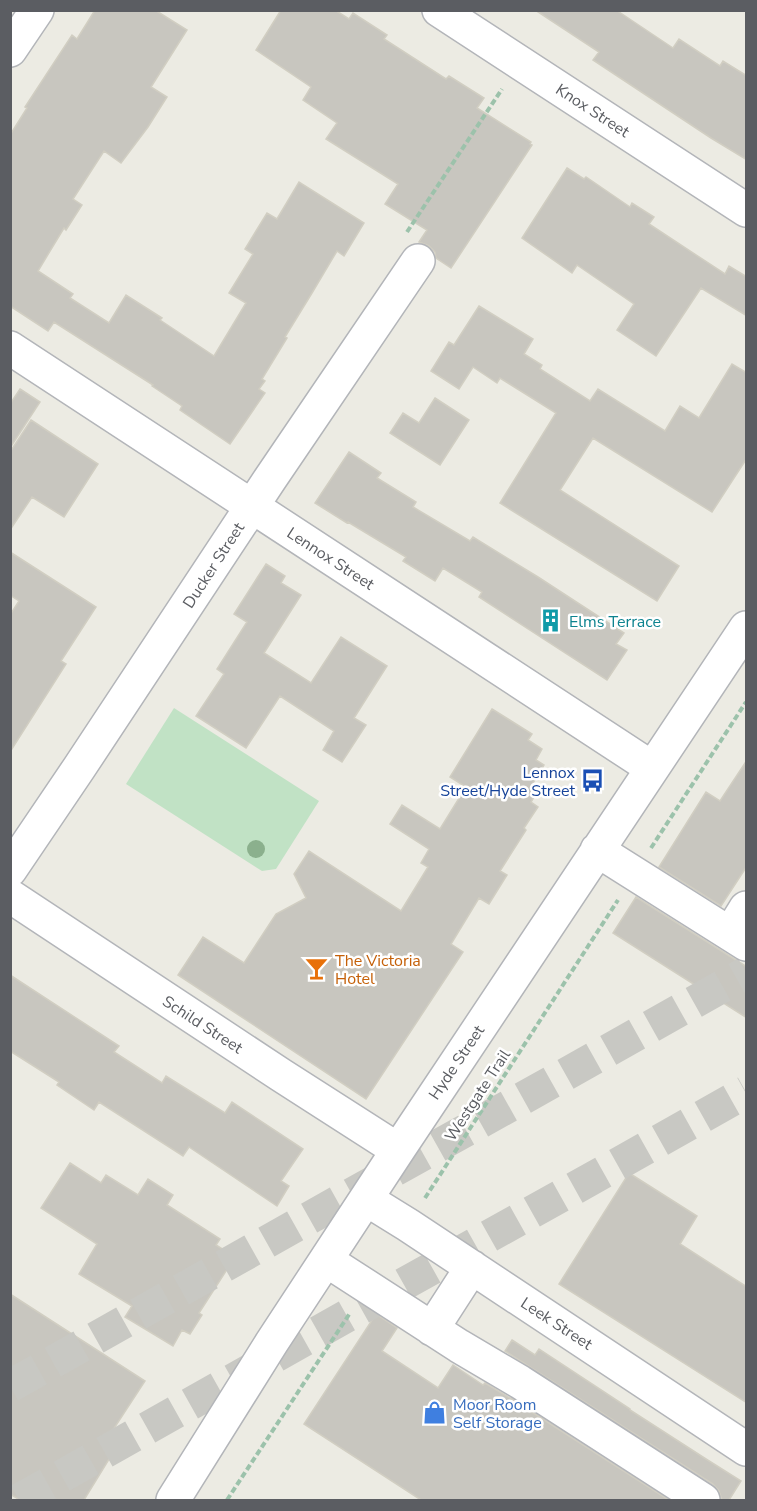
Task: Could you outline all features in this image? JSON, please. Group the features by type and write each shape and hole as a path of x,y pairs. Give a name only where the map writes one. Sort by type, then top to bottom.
{"street":[{"path":"10,50 37,10"},
{"name":"Knox Street","path":"439,10 747,210"},
{"name":"Ducker Street","path":"10,870 418,261"},
{"name":"Lennox Street","path":"10,348 652,768"},
{"name":"Hyde Street","path":"173,1500 235,1400 398,1150 652,768 744,635"},
{"path":"597,850 635,874 741,929"},
{"name":"Schild Street","path":"10,896 398,1150"},
{"name":"Leek Street","path":"366,1199 747,1449"},
{"path":"326,1260 703,1500"},
{"path":"432,1329 472,1267"}],"path":[{"path":"418,261 397,246 502,88"},
{"name":"Westgate Trail","path":"408,1225 747,702"},
{"path":"227,1500 367,1286"}],"green space":[{"path":"174,708 319,801 276,869 262,871 126,784"}],"building":[{"path":"95,10 155,10 187,30 151,87 167,97 121,163 104,151 73,199 82,205 66,230 64,228 38,271 73,294 70,298 109,323 126,295 214,356 246,303 229,293 253,254 245,249 267,213 277,219 299,182 364,223 344,256 337,251 262,379 265,381 259,389 265,393 230,444 180,410 182,406 153,385 54,322 48,331 10,306 10,135 27,108 25,107 72,35 77,39"},
{"path":"281,10 335,10 349,19 353,13 387,35 384,39 446,79 449,76 484,98 477,108 531,142 532,145 451,268 436,258 435,252 429,246 419,242 427,230 385,204 398,184 326,139 337,123 303,100 311,87 256,50"},
{"path":"535,10 616,10 673,48 679,39 720,66 723,61 747,76 747,160 593,60 599,52"},
{"path":"567,168 584,179 586,177 630,207 632,203 654,217 649,224 725,274 729,266 747,277 747,316 701,288 656,356 617,330 634,304 577,265 572,273 522,238"},
{"path":"479,306 533,339 524,354 542,365 540,369 590,401 598,389 665,431 680,406 699,418 732,364 747,373 747,458 712,512 593,438 560,490 679,566 657,601 500,503 556,413 500,378 497,383 473,367 459,389 431,371 449,342 454,345"},
{"path":"20,389 40,402 10,448 10,404"},
{"path":"435,398 469,420 440,465 390,433 403,413 419,423"},
{"path":"31,420 98,464 64,517 32,497 10,530 10,452"},
{"path":"349,452 381,473 377,478 416,502 413,507 470,541 473,537 624,633 616,644 627,650 607,680 479,597 482,592 443,568 435,581 403,561 406,557 315,503"},
{"path":"10,552 96,607 61,661 66,664 10,752 10,615 19,601 10,595"},
{"path":"266,564 285,576 281,583 301,595 264,653 311,683 341,637 387,666 354,718 366,725 342,762 323,750 334,731 280,696 246,748 196,716 224,674 217,669 247,622 234,614"},
{"name":"The Victoria Hotel","path":"492,709 532,734 528,740 542,749 536,760 544,765 533,783 540,787 531,802 538,807 500,871 507,875 489,904 479,898 451,944 463,952 366,1099 178,975 203,937 244,963 276,914 306,898 294,874 309,851 401,911 428,867 421,863 429,849 390,824 402,805 440,829 466,787 450,777"},
{"path":"747,760 747,866 721,906 659,867 706,792 720,801"},
{"path":"636,897 747,967 747,1018 613,933"},
{"path":"10,975 119,1046 114,1052 162,1083 166,1076 225,1113 232,1102 303,1149 281,1181 289,1186 277,1206 189,1147 183,1156 99,1102 94,1110 57,1085 59,1082 10,1051"},
{"path":"70,1163 101,1183 106,1175 138,1195 148,1179 173,1195 167,1205 220,1239 216,1245 235,1257 199,1313 202,1315 190,1334 182,1330 173,1346 125,1317 132,1306 79,1274 97,1244 41,1208"},
{"path":"629,1173 697,1216 680,1244 747,1287 747,1403 559,1284"},
{"path":"10,1294 145,1381 109,1436 119,1443 84,1500 20,1500 10,1494"},
{"name":"Moor Room Self Storage","path":"376,1314 397,1328 382,1351 438,1388 453,1365 483,1385 485,1383 510,1398 669,1500 421,1500 304,1424"},
{"path":"512,1340 535,1355 539,1349 741,1481 729,1500 722,1500 713,1484 505,1351"}],"tunnel":[{"path":"10,1386 746,973"},
{"path":"19,1500 746,1092"}],"place":[{"name":"Elms Terrace","path":"551,621"},
{"name":"Lennox Street/Hyde Street","path":"593,781"},
{"name":"The Victoria Hotel","path":"317,969"},
{"name":"Moor Room Self Storage","path":"435,1413"}]}
